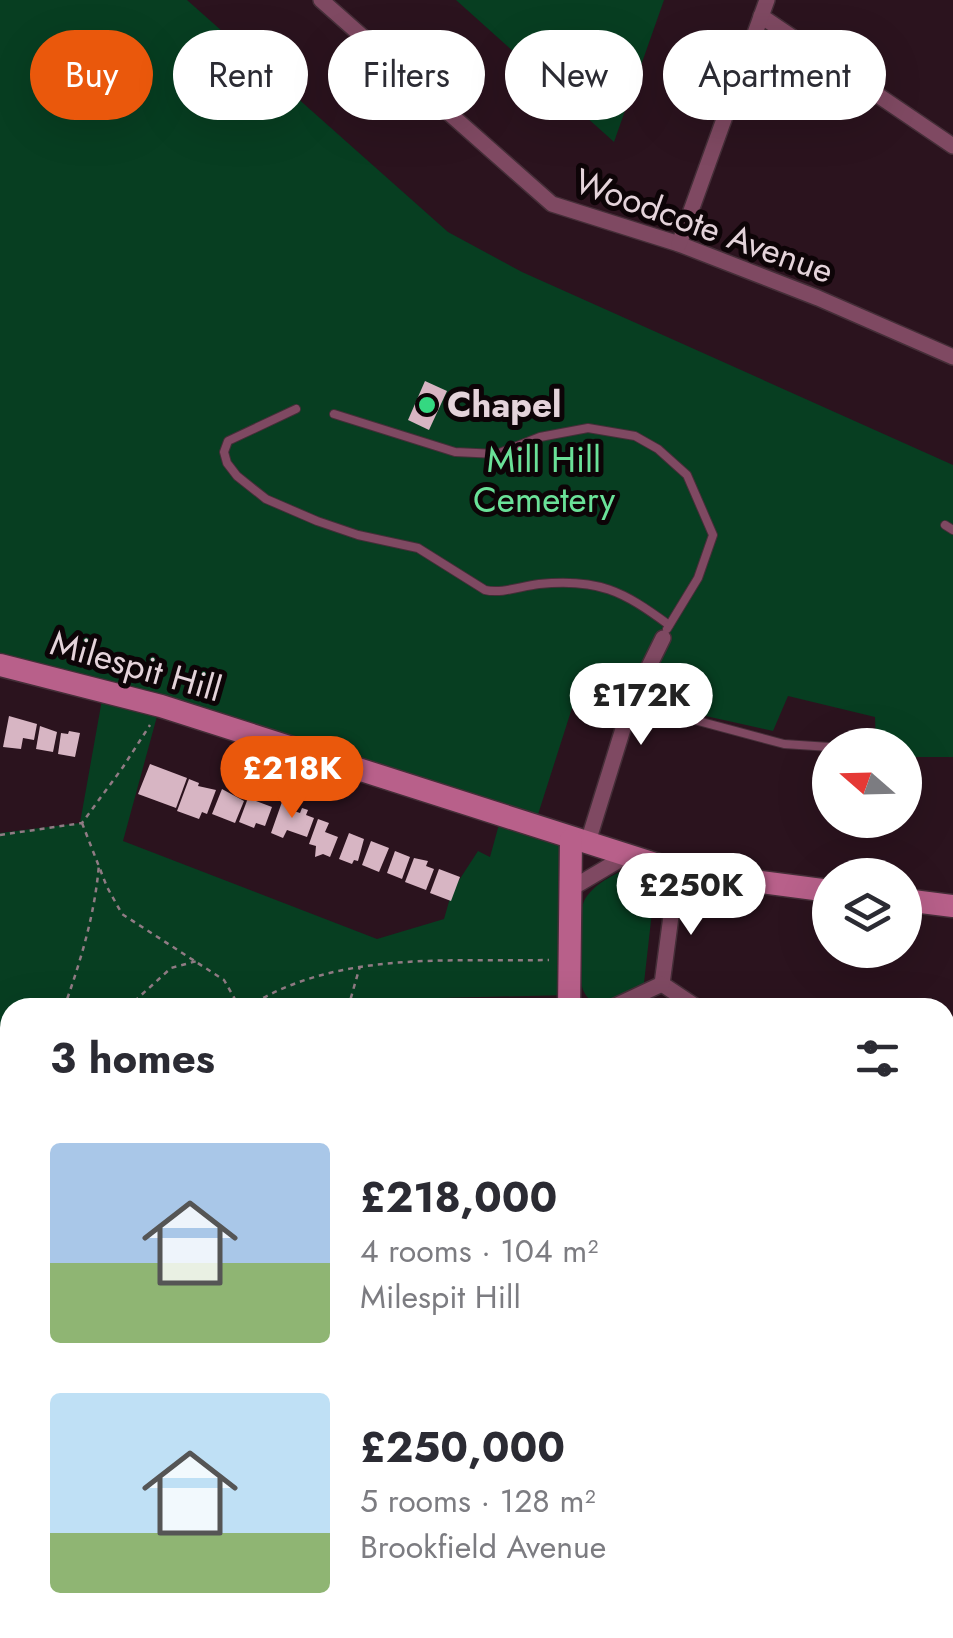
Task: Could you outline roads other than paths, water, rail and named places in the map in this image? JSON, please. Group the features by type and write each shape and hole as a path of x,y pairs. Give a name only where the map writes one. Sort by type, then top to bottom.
{"street":[{"name":"Woodcote Avenue","path":"321,0 552,204 679,244 818,298 953,358"},
{"path":"679,244 764,8 953,146"},
{"path":"573,998 572,888 579,842 631,704 666,632"},
{"name":"Milespit Hill","path":"0,664 161,706 676,872 812,888"},
{"path":"572,888 626,856"},
{"path":"662,984 676,872"},
{"path":"922,902 953,906"},
{"path":"632,998 662,984"},
{"path":"662,984 683,998"}],"lane":[{"path":"296,410 228,441 224,452 237,476 266,500 358,535 418,548 484,590 594,583 639,603 666,632 698,578 713,535 687,475 658,449 635,436 588,428 540,438 497,454 455,452 334,414"},
{"path":"631,704 784,744 812,746"}],"place":[{"name":"Chapel","path":"427,405"}],"park label":[{"name":"Mill Hill Cemetery","path":"544,480"}]}
